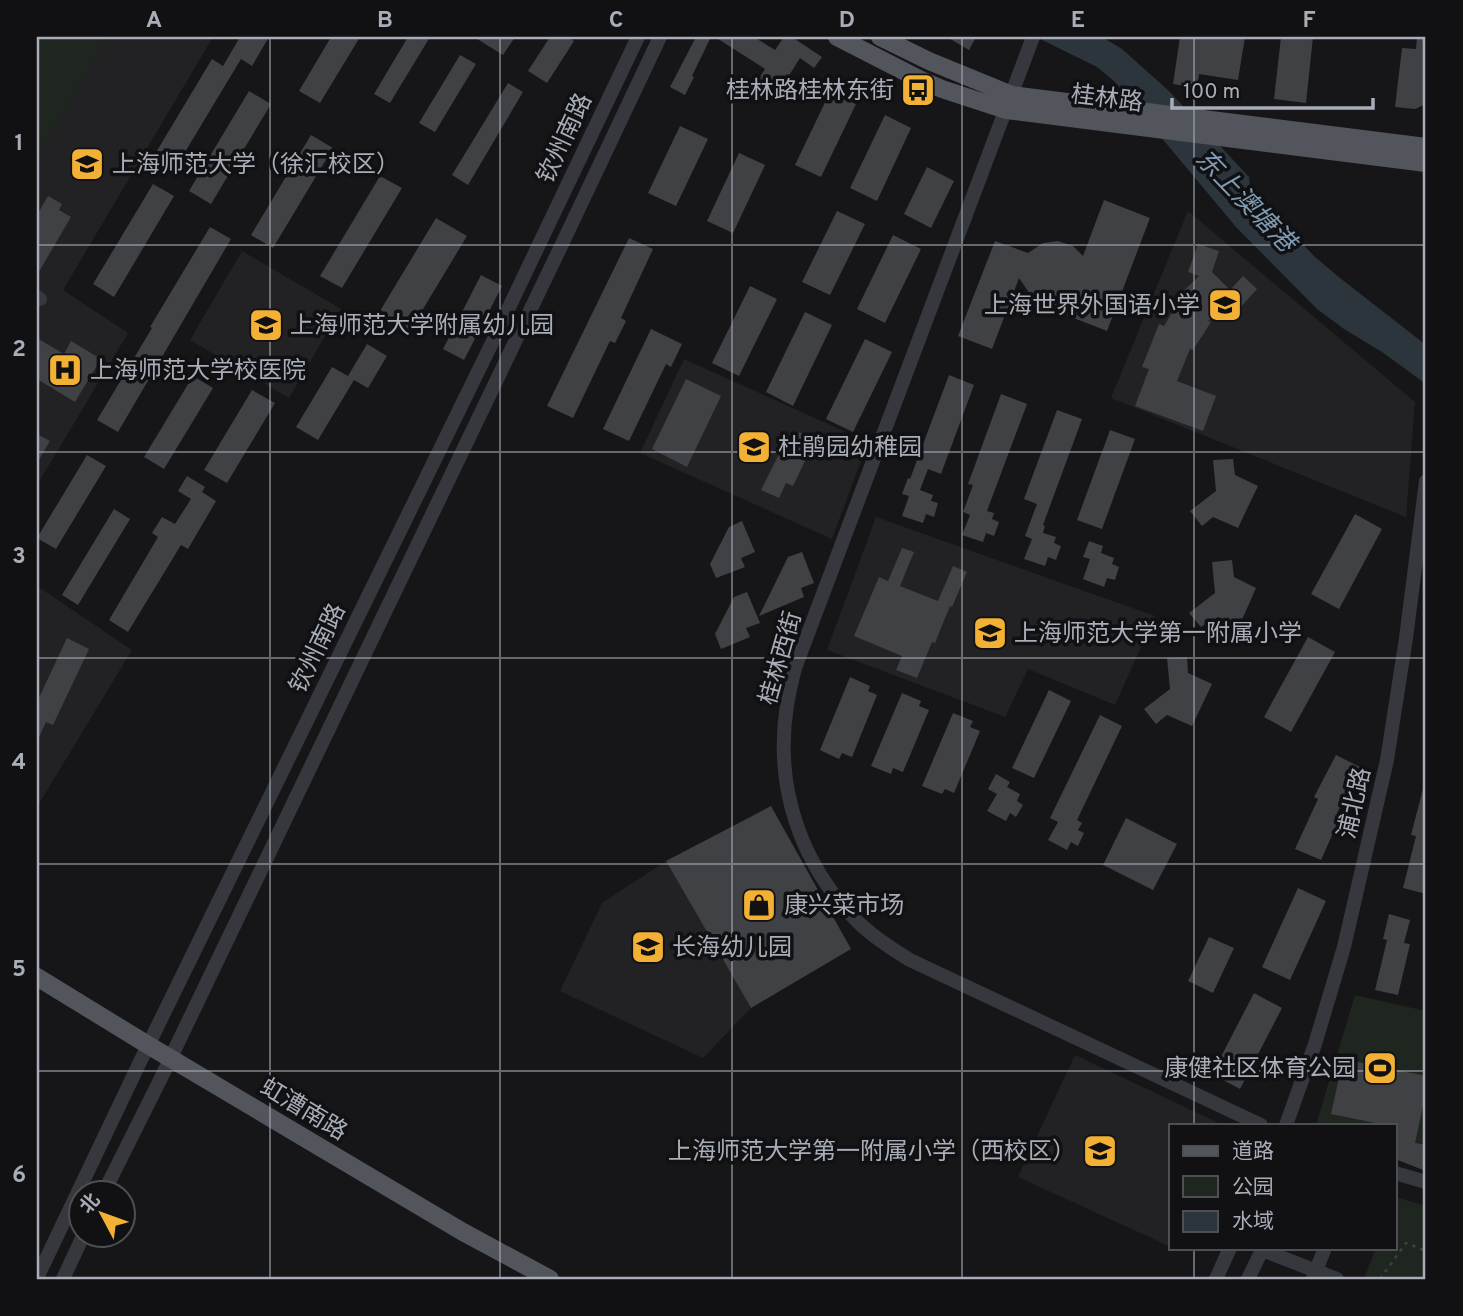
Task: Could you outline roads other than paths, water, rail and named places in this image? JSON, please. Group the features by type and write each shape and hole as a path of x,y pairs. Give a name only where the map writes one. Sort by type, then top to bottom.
{"main road":[{"name":"桂林路","path":"837,37 942,89 1138,127 1426,163"},
{"name":"桂林路","path":"880,37 1009,102 1124,109 1426,147"},
{"name":"虹漕南路","path":"37,977 463,1233 550,1279"}],"street":[{"name":"钦州南路","path":"37,1278 148,1045 497,333 638,37"},
{"name":"钦州南路","path":"110,1180 660,37"},
{"name":"桂林西街","path":"1033,37 795,668 784,737 789,803 799,835 835,897 860,924 885,944 911,960 1259,1124"},
{"name":"浦北路","path":"1286,1124 1315,1044 1344,947 1377,809 1398,698 1426,481"},
{"path":"1396,1173 1426,1182"},
{"path":"63,1279 76,1250"},
{"path":"1216,1279 1229,1250"},
{"path":"1248,1279 1262,1250"},
{"path":"1264,1250 1314,1275 1337,1279"},
{"path":"1314,1275 1324,1250"}],"water":[{"name":"东上澳塘港","path":"1036,37 1102,37 1122,49 1169,91 1249,177 1250,189 1315,257 1426,345 1426,384 1317,309 1236,227 1114,81 1097,67"}],"place":[{"name":"桂林路桂林东街","path":"918,90"},
{"name":"上海师范大学（徐汇校区）","path":"87,164"},
{"name":"上海世界外国语小学","path":"1225,305"},
{"name":"上海师范大学附属幼儿园","path":"266,325"},
{"name":"上海师范大学校医院","path":"65,370"},
{"name":"杜鹃园幼稚园","path":"754,447"},
{"name":"上海师范大学第一附属小学","path":"990,633"},
{"name":"康兴菜市场","path":"759,905"},
{"name":"长海幼儿园","path":"648,947"},
{"name":"康健社区体育公园","path":"1380,1068"},
{"name":"上海师范大学第一附属小学（西校区）","path":"1100,1151"}]}
